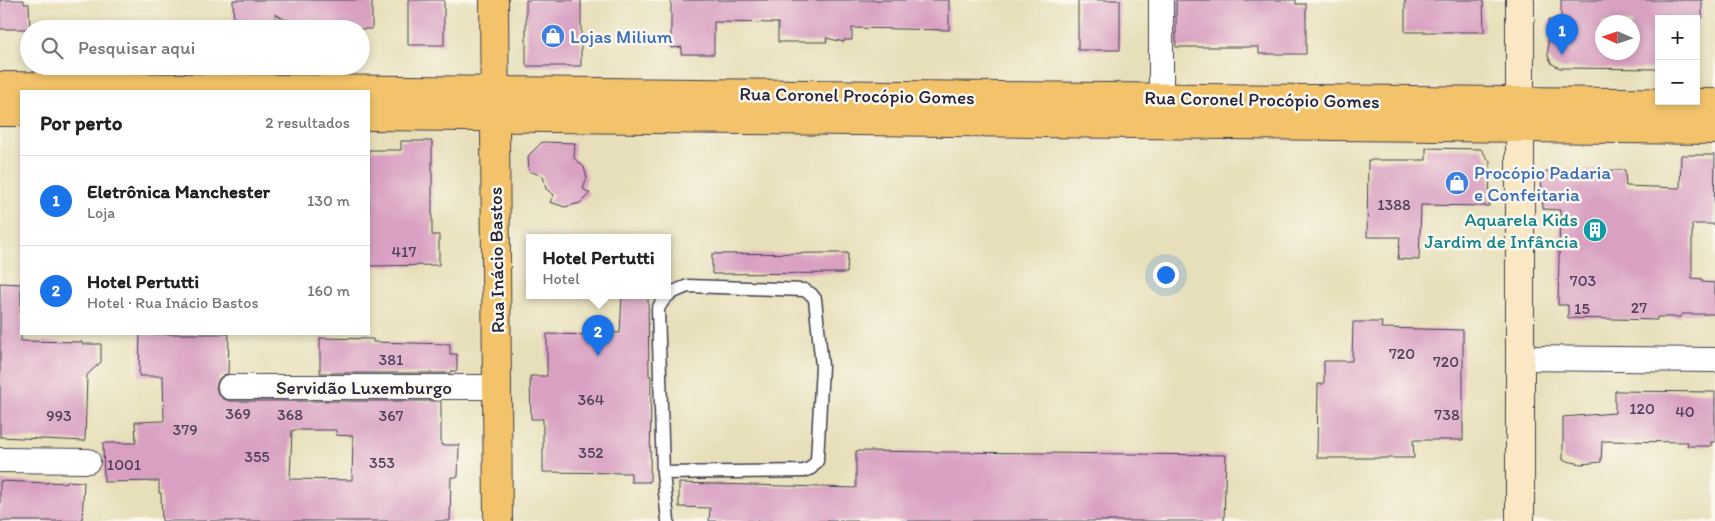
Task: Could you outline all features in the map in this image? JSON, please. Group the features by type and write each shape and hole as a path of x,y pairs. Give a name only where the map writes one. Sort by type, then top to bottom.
{"main road":[{"name":"Rua Inácio Bastos","path":"494,0 498,521"},
{"path":"1520,0 1520,521"},
{"name":"Rua Coronel Procópio Gomes","path":"0,86 1715,103"},
{"path":"0,112 20,112"},
{"name":"Rua Coronel Procópio Gomes","path":"370,116 1715,130"}],"street":[{"path":"1161,0 1161,98"},
{"path":"1520,358 1715,360"},
{"name":"Servidão Luxemburgo","path":"230,387 497,387"},
{"path":"0,460 88,461"}],"lane":[{"path":"663,473 804,471 811,468 816,462 822,366 815,299 804,290 688,286 671,292"},
{"path":"663,299 658,309 663,473 668,521"}],"building":[{"path":"0,0 24,0 24,4 29,4 30,20 20,20 20,29 0,29"},
{"path":"233,0 372,0 372,29 370,29 370,20 286,20 275,14 275,20 234,20"},
{"path":"408,0 444,0 444,45 408,45"},
{"name":"Lojas Milium","path":"526,0 581,0 581,66 526,66"},
{"path":"671,0 949,0 949,30 852,28 852,40 844,40 844,42 826,38 827,42 778,42 778,23 714,22 714,54 681,54 682,47 671,48"},
{"path":"1078,0 1120,0 1120,50 1078,50"},
{"path":"1176,0 1296,0 1296,4 1306,4 1306,54 1259,54 1259,47 1176,47"},
{"path":"1405,0 1483,0 1484,32 1405,32"},
{"path":"1561,0 1702,0 1702,19 1700,19 1700,15 1655,15 1655,69 1560,68 1552,64 1548,56 1548,20 1561,20"},
{"path":"401,141 432,141 432,235 439,235 439,265 370,266 370,150 401,150"},
{"path":"542,142 575,143 574,158 584,167 587,178 583,189 590,193 580,203 565,207 550,202 554,195 546,189 543,176 529,171 528,156"},
{"path":"1426,148 1481,149 1490,162 1489,206 1421,205 1419,260 1398,259 1400,237 1367,237 1368,160 1426,160"},
{"path":"1681,155 1715,155 1714,224 1692,224 1692,278 1702,279 1702,282 1715,283 1715,314 1681,314 1681,317 1657,317 1657,320 1568,318 1568,305 1558,305 1560,210 1543,209 1541,176 1547,171 1625,170 1626,186 1680,188"},
{"path":"848,253 847,273 712,274 712,254"},
{"path":"0,283 20,284 21,341 101,344 101,362 87,375 85,441 0,437"},
{"path":"622,299 648,299 649,376 651,376 650,482 631,482 631,473 543,472 543,419 531,419 530,376 547,376 547,334 605,335 605,332 620,333"},
{"path":"1353,322 1382,322 1381,328 1463,330 1463,440 1413,440 1414,458 1317,458 1318,384 1324,384 1324,361 1352,361"},
{"path":"140,335 229,335 228,374 223,375 218,380 216,387 218,394 230,401 441,401 441,445 459,445 458,477 451,477 450,521 162,521 159,481 104,482 103,443 136,443 135,422 164,421 163,376 139,376","holes":["292,430 336,430 336,435 353,436 352,480 290,479"]},
{"path":"320,338 373,339 373,342 450,344 450,354 457,354 457,371 451,371 450,373 320,373"},
{"path":"1615,391 1715,392 1715,442 1711,442 1711,446 1687,446 1688,442 1602,441 1601,462 1581,464 1563,460 1563,417 1615,413"},
{"path":"856,451 1226,455 1224,521 709,521 710,508 679,507 679,483 856,488"},
{"path":"0,481 84,482 82,521 0,521"}],"place":[{"name":"Lojas Milium","path":"553,36"},
{"name":"Eletrônica Manchester","path":"1562,55"},
{"name":"Procópio Padaria e Confeitaria","path":"1457,183"},
{"name":"Aquarela Kids Jardim de Infância","path":"1595,230"},
{"name":"Hotel Pertutti","path":"598,356"}]}
